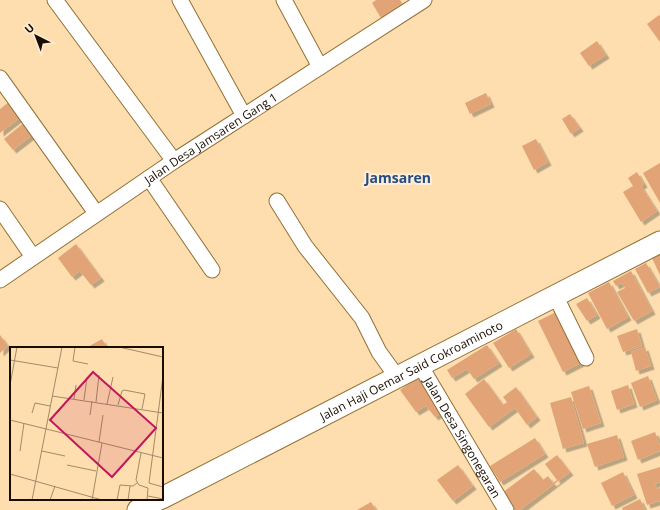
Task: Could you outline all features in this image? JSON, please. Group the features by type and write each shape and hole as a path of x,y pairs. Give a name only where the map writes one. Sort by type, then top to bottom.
{"main road":[{"name":"Jalan Haji Oemar Said Cokroaminoto","path":"163,497 660,242"},
{"name":"Jalan Haji Oemar Said Cokroaminoto","path":"138,510 157,500"}],"street":[{"path":"55,0 174,161"},
{"path":"180,0 244,116"},
{"path":"284,0 320,67"},
{"name":"Jalan Desa Jamsaren Gang 1","path":"0,280 174,161 424,0"},
{"path":"0,78 96,213"},
{"path":"149,178 212,270"},
{"path":"277,201 305,246 362,318 379,352 397,377"},
{"path":"0,208 33,257"},
{"path":"555,295 586,358"},
{"name":"Jalan Desa Singonegaran","path":"420,365 506,510"}],"building":[{"path":"376,0 400,0 402,3 381,18 372,3"},
{"path":"659,15 660,16 660,42 647,24"},
{"path":"597,41 606,55 589,66 580,53"},
{"path":"486,93 491,104 470,114 465,103"},
{"path":"9,102 21,117 0,133 0,109"},
{"path":"570,114 580,128 571,134 562,119"},
{"path":"26,121 35,133 13,150 4,139"},
{"path":"536,139 548,162 534,170 522,146"},
{"path":"660,163 660,203 643,173"},
{"path":"637,172 644,184 641,186 657,211 641,222 623,192 633,186 628,178"},
{"path":"76,244 101,278 91,285 80,271 72,277 58,258"},
{"path":"660,251 660,275 651,256"},
{"path":"646,263 660,287 648,293 635,269"},
{"path":"631,271 652,311 634,321 617,292 625,288 622,283 616,286 613,281"},
{"path":"609,282 628,317 607,329 588,293"},
{"path":"587,298 597,315 587,321 576,304"},
{"path":"556,312 581,363 563,372 538,321"},
{"path":"516,329 531,354 509,368 493,343"},
{"path":"637,329 642,346 623,352 617,336"},
{"path":"0,335 8,346 0,353"},
{"path":"102,339 106,347 88,347"},
{"path":"487,345 499,363 474,379 467,369 452,378 447,370"},
{"path":"645,347 651,366 636,371 631,352"},
{"path":"648,376 657,400 640,407 631,383"},
{"path":"418,377 443,411 435,417 426,406 416,412 400,390"},
{"path":"484,379 503,405 507,402 503,397 516,387 537,417 527,425 515,408 489,427 465,394"},
{"path":"628,385 634,404 617,410 611,391"},
{"path":"589,386 601,423 583,429 571,392"},
{"path":"571,397 584,443 563,449 550,403"},
{"path":"655,432 660,446 660,451 638,460 631,441"},
{"path":"617,435 624,457 595,467 587,444"},
{"path":"535,438 545,454 500,482 490,466"},
{"path":"557,455 570,472 520,510 515,510 502,493 534,469 543,480 548,476 553,483 557,480 545,464"},
{"path":"458,465 473,486 453,501 437,480"},
{"path":"660,467 660,482 655,484 657,489 660,488 660,501 647,505 637,474"},
{"path":"623,472 634,495 612,506 601,483"},
{"path":"640,499 645,510 623,510 622,508"},
{"path":"371,502 376,510 357,510"}],"district":[{"name":"Jamsaren","path":"398,177"}]}
